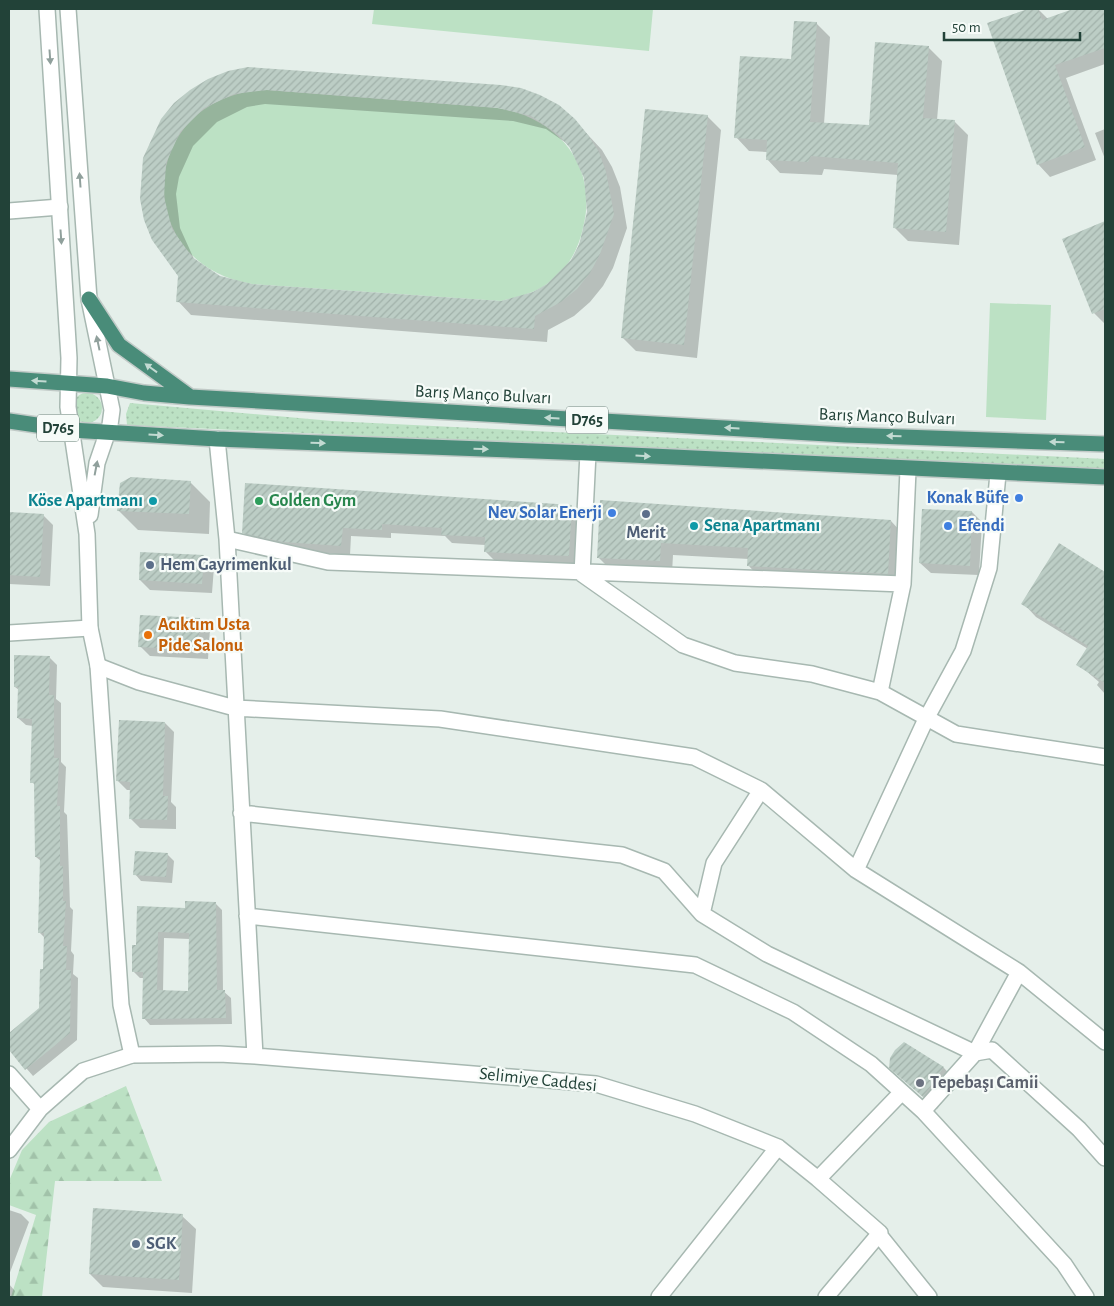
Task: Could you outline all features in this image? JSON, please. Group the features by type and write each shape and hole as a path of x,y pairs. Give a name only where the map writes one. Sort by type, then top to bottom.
{"highway":[{"path":"89,299 119,345 190,397"},
{"name":"Barış Manço Bulvarı","path":"9,379 107,386 144,393 190,397 835,434 1105,444"},
{"name":"D765","path":"9,421 71,430 217,439 588,453 908,470 1105,477"}],"street":[{"path":"47,9 70,383 68,407 88,534 90,628 98,666 121,1005 132,1055"},
{"path":"68,9 89,299 112,410 97,463 88,534"},
{"path":"9,211 60,207"},
{"path":"217,439 227,540 255,1056"},
{"path":"582,574 588,453"},
{"path":"880,692 903,584 908,470"},
{"path":"856,870 926,719 963,651 989,568 998,474"},
{"path":"227,540 328,562 582,574 903,584"},
{"path":"582,574 683,645 735,663 812,674 880,692 956,734 1105,757"},
{"path":"9,633 90,628"},
{"path":"98,666 139,682 235,708 440,718 694,757 761,790 856,870 1019,972 1105,1042"},
{"path":"702,914 714,863 761,790"},
{"path":"241,813 622,854 664,871 702,914 768,954 975,1052 992,1050 1079,1129 1105,1158"},
{"path":"247,916 695,965 792,1012 872,1064 901,1093 923,1111 1064,1264 1086,1297"},
{"path":"923,1111 975,1052 1019,972"},
{"name":"Selimiye Caddesi","path":"9,1150 40,1109 83,1071 132,1055 219,1054 255,1056 596,1084 695,1114 778,1147 818,1178 880,1234 929,1297"},
{"path":"9,1074 40,1109"},
{"path":"818,1178 901,1093"},
{"path":"659,1297 778,1147"},
{"path":"826,1297 880,1234"}],"green space":[{"path":"374,9 653,9 649,51 372,24"},
{"path":"267,90 498,108 520,113 539,122 569,148 579,165 585,185 586,205 583,228 575,252 560,273 547,284 531,293 501,301 252,284 211,270 183,245 168,214 164,180 173,147 193,119 224,98"},
{"path":"990,303 1051,305 1046,420 986,417"},
{"path":"87,393 97,398 102,408 97,418 87,423 77,418 72,408 77,398"},
{"path":"130,403 332,421 1105,459 1105,470 127,425 126,414"},
{"path":"126,1086 162,1181 55,1181 42,1297 11,1297 36,1215 9,1205 9,1181 22,1150 49,1122"}],"building":[{"path":"1028,9 1038,9 1042,20 1073,9 1105,9 1105,48 1055,65 1085,147 1037,165 987,23"},
{"path":"794,21 817,22 810,122 869,125 875,42 929,46 923,118 955,120 946,232 893,228 898,163 811,156 808,162 766,160 767,140 734,138 740,56 791,59"},
{"path":"248,67 501,85 521,88 540,95 559,105 575,119 599,152 606,172 614,214 600,254 590,273 577,289 561,302 535,316 534,329 176,302 178,276 152,240 144,220 140,199 143,158 161,119 174,103 208,79 228,71","holes":["267,90 498,108 531,116 559,135 570,148 584,178 587,212 579,245 571,260 547,284 533,292 501,301 252,284 220,276 192,257 172,229 164,197 166,163 180,132 204,108 234,94"]},
{"path":"645,109 708,115 684,345 621,338"},
{"path":"1105,221 1105,309 1092,314 1062,239"},
{"name":"Köse Apartmanı","path":"131,477 191,481 189,514 117,511 120,483"},
{"path":"245,483 572,505 569,556 484,552 485,537 441,535 442,528 382,524 382,530 343,528 341,546 283,542 242,533"},
{"path":"600,500 891,520 888,574 747,566 748,548 661,543 660,561 597,558"},
{"path":"922,509 972,511 970,566 919,563"},
{"path":"9,512 44,514 40,577 9,575"},
{"path":"1059,543 1105,572 1105,683 1076,665 1088,646 1021,604"},
{"path":"140,552 204,555 202,584 139,580"},
{"path":"140,615 200,618 198,650 138,647"},
{"path":"14,655 50,656 49,695 54,695 54,758 59,758 57,806 60,806 60,866 63,866 63,901 66,901 63,946 67,946 66,970 71,970 70,1033 25,1070 9,1050 9,1033 39,1008 40,969 43,969 44,933 38,933 40,857 35,857 34,783 30,783 32,719 17,718 18,687 14,687"},
{"path":"119,720 165,722 163,796 168,796 167,820 129,819 130,782 116,781"},
{"path":"135,851 168,853 166,877 133,875"},
{"path":"185,901 216,902 217,990 225,990 226,1018 142,1019 143,972 132,972 132,945 136,945 137,906 185,908","holes":["158,932 189,933 188,991 157,990"]},
{"name":"Tepebaşı Camii","path":"904,1042 944,1067 923,1097 889,1068 890,1058 895,1050"},
{"name":"SGK","path":"93,1208 183,1214 179,1280 89,1274"}],"place":[{"name":"Konak Büfe","path":"1019,498"},
{"name":"Köse Apartmanı","path":"153,501"},
{"name":"Golden Gym","path":"259,501"},
{"name":"Nev Solar Enerji","path":"612,513"},
{"name":"Merit","path":"646,514"},
{"name":"Sena Apartmanı","path":"694,526"},
{"name":"Efendi","path":"948,526"},
{"name":"Hem Gayrimenkul","path":"150,565"},
{"name":"Acıktım Usta Pide Salonu","path":"148,635"},
{"name":"Tepebaşı Camii","path":"920,1083"},
{"name":"SGK","path":"136,1244"}]}
